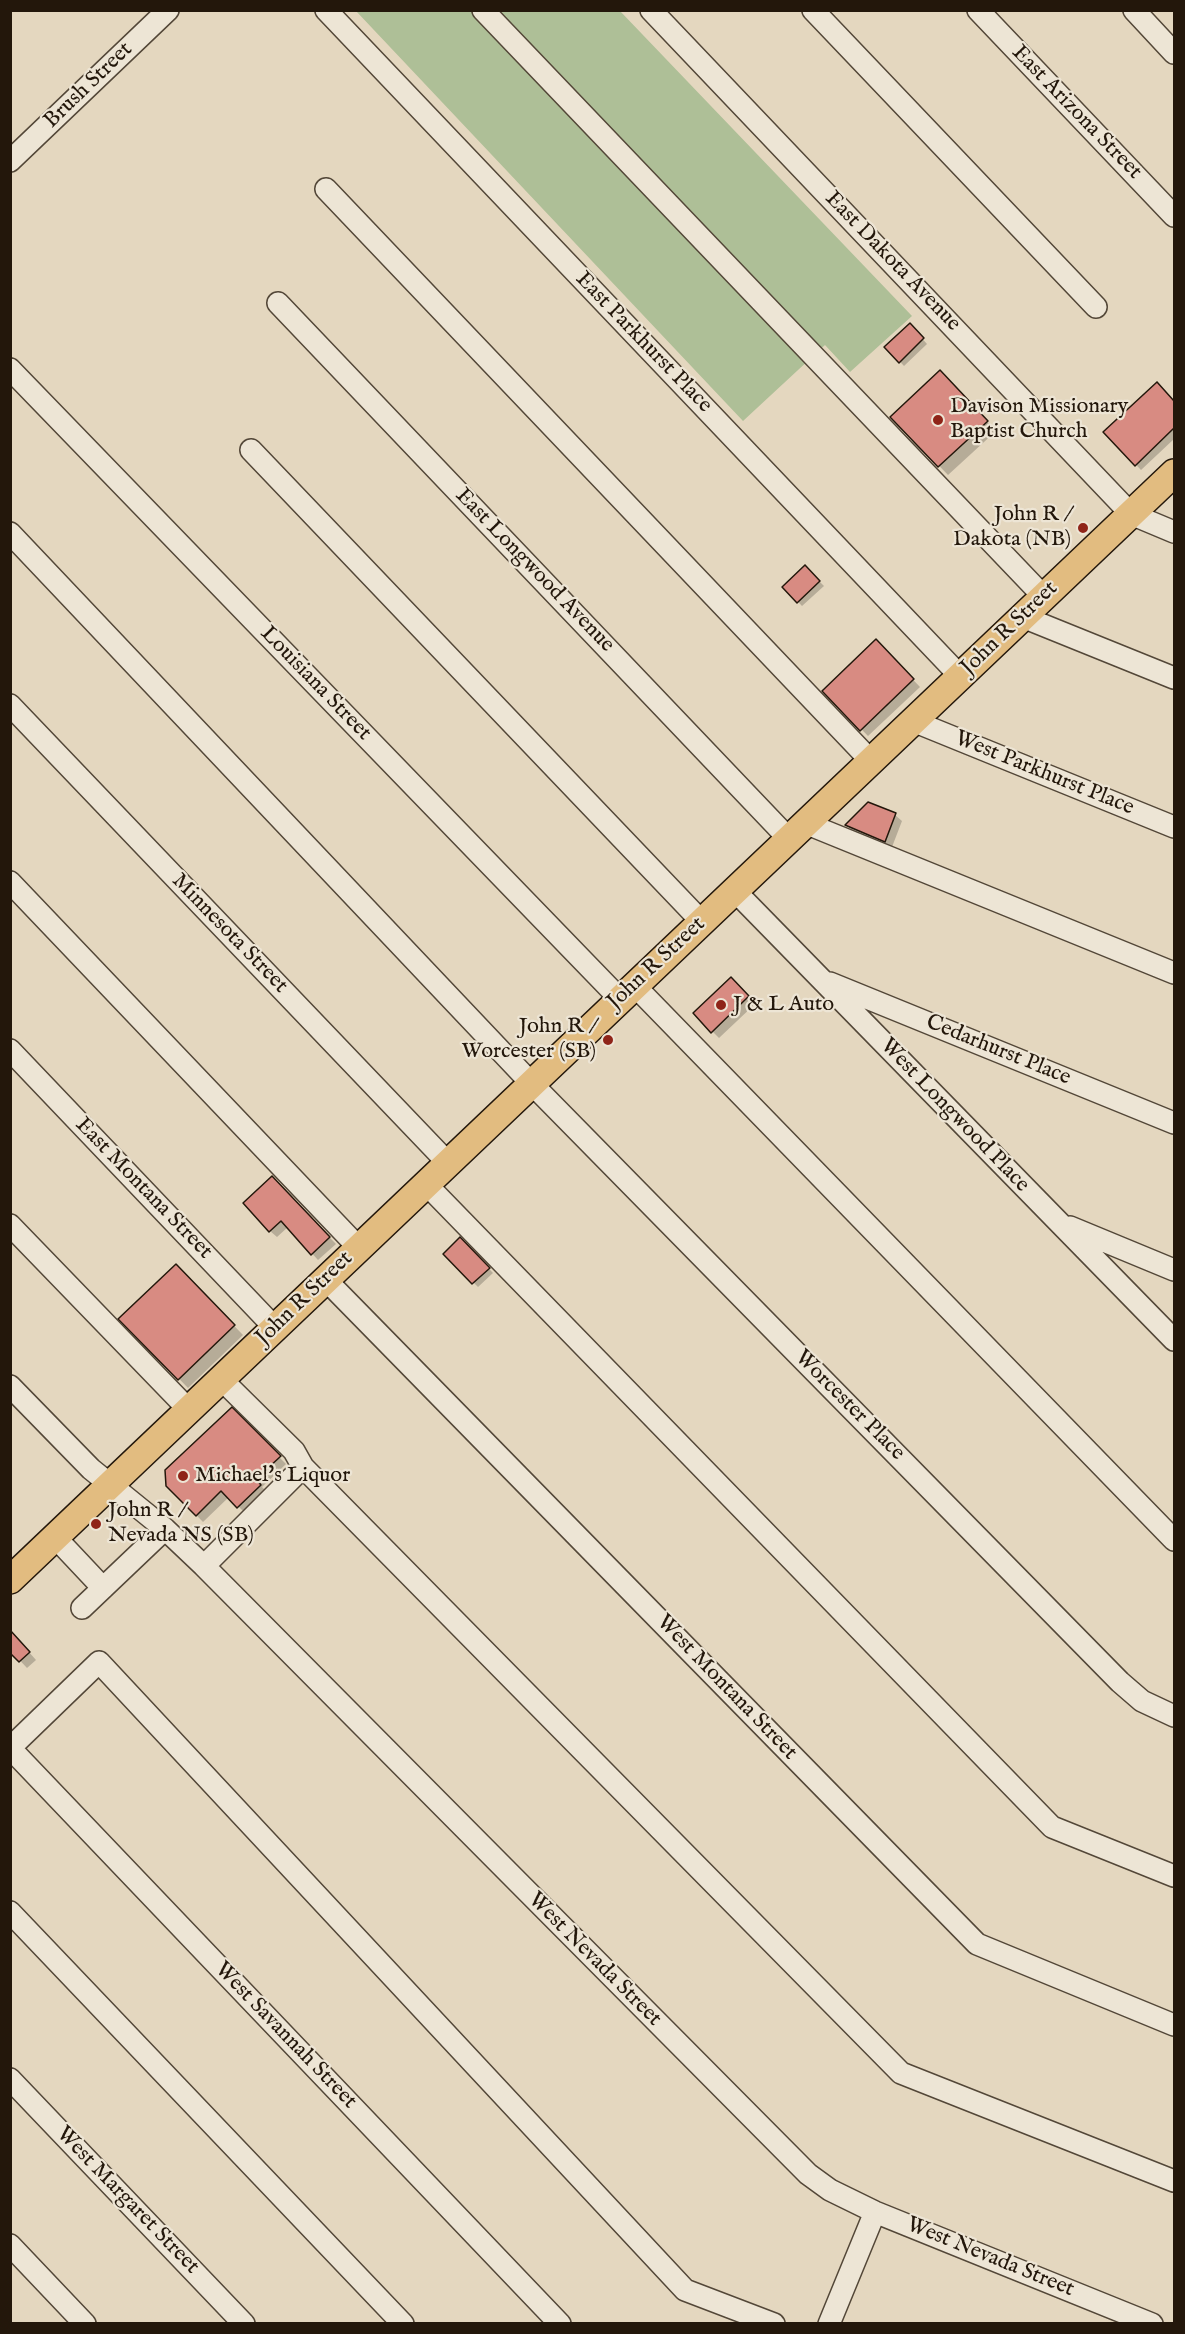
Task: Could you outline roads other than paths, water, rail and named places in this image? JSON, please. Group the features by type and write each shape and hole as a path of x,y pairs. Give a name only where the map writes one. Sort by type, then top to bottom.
{"main road":[{"name":"John R Street","path":"10,1580 1174,473"}],"street":[{"name":"Brush Street","path":"10,161 168,10"},
{"path":"483,10 1044,597"},
{"name":"East Dakota Avenue","path":"651,10 1131,514"},
{"path":"813,10 1096,307"},
{"name":"East Arizona Street","path":"978,10 1174,216"},
{"path":"1134,10 1174,53"},
{"name":"East Parkhurst Place","path":"330,12 960,676"},
{"path":"326,189 872,761"},
{"name":"East Longwood Avenue","path":"278,303 797,831"},
{"name":"Louisiana Street","path":"10,369 1174,1540"},
{"path":"251,450 702,922"},
{"path":"1131,514 1174,532"},
{"name":"Worcester Place","path":"10,533 532,1084 1120,1682 1142,1701 1174,1716"},
{"path":"1023,616 1174,678"},
{"name":"Minnesota Street","path":"10,705 448,1163"},
{"name":"West Parkhurst Place","path":"913,721 1174,826"},
{"path":"797,831 1174,973"},
{"path":"10,882 359,1248"},
{"name":"West Longwood Place","path":"735,891 1174,1340"},
{"name":"Cedarhurst Place","path":"821,979 1174,1123"},
{"name":"East Montana Street","path":"10,1050 275,1328"},
{"path":"426,1184 1052,1827 1174,1876"},
{"path":"1060,1223 1174,1270"},
{"path":"10,1225 189,1410"},
{"name":"West Montana Street","path":"326,1280 977,1944 1174,2025"},
{"path":"221,1379 294,1451 303,1467 901,2073 1174,2181"},
{"name":"West Nevada Street","path":"15,1399 110,1485 165,1528 783,2151 830,2190 875,2211 1152,2324"},
{"path":"204,1566 303,1467"},
{"path":"82,1608 165,1528"},
{"path":"55,1537 104,1588"},
{"path":"11,1748 99,1662 685,2290 774,2324"},
{"name":"West Savannah Street","path":"11,1748 560,2324"},
{"path":"10,1912 403,2324"},
{"name":"West Margaret Street","path":"10,2079 244,2324"},
{"path":"829,2324 875,2211"},
{"path":"10,2245 85,2324"}],"place":[{"name":"Davison Missionary Baptist Church","path":"938,420"},
{"name":"John R / Dakota (NB)","path":"1083,528"},
{"name":"J & L Auto","path":"721,1005"},
{"name":"John R / Worcester (SB)","path":"608,1040"},
{"name":"Michael's Liquor","path":"183,1476"},
{"name":"John R / Nevada NS (SB)","path":"96,1524"}]}
